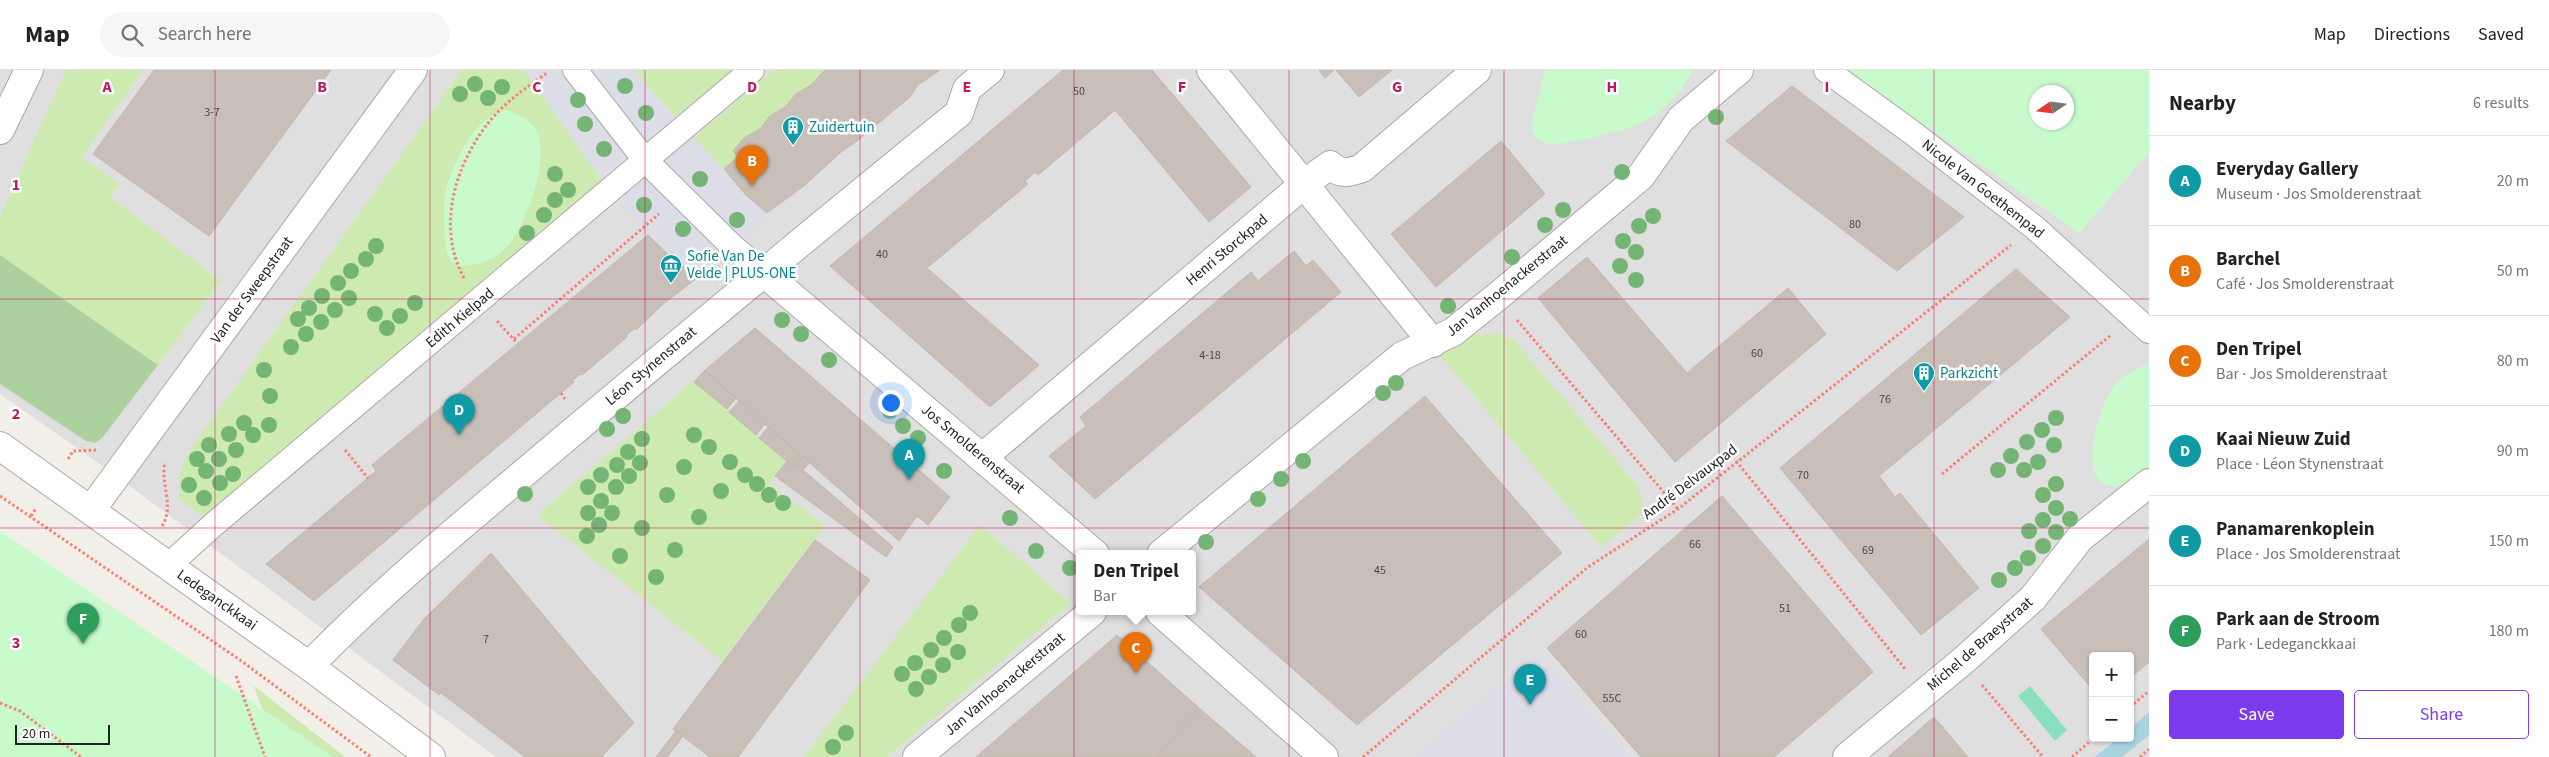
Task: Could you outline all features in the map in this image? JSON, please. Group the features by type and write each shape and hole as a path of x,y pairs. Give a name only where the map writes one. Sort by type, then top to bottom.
{"street":[{"path":"0,130 29,70"},
{"name":"Van der Sweepstraat","path":"91,510 413,70"},
{"name":"Jos Smolderenstraat","path":"575,70 645,160 733,247 1090,550"},
{"name":"Edith Kielpad","path":"158,558 214,525 752,70"},
{"name":"Léon Stynenstraat","path":"309,666 354,620 763,272 959,112 966,89 990,70"},
{"path":"1211,70 1433,343"},
{"name":"Henri Storckpad","path":"983,457 1304,184 1330,164 1336,171 1348,174 1362,168 1477,70"},
{"name":"Jan Vanhoenackerstraat","path":"1166,550 1402,356 1453,332 1498,296 1641,176 1681,119 1739,70"},
{"name":"Nicole Van Goethempad","path":"1826,70 1910,131 2034,227 2141,324"},
{"name":"Ledeganckkaai","path":"0,446 309,666 431,757"},
{"name":"Michel de Braeystraat","path":"1847,757 1964,660 2033,598 2080,538 2149,483"},
{"name":"Jan Vanhoenackerstraat","path":"917,757 1088,615"},
{"path":"1163,615 1324,757"}],"path":[{"path":"480,302 460,270 454,249 451,210 456,183 477,140 490,121 507,104 552,70"},
{"path":"514,339 680,195"},
{"name":"André Delvauxpad","path":"1362,757 1588,567 1678,508 2034,227"},
{"path":"1498,296 1678,508"},
{"path":"496,320 517,343"},
{"path":"1942,474 2141,324"},
{"path":"349,455 368,478"},
{"path":"158,558 168,517 167,493 163,472 166,457"},
{"path":"1736,461 1924,693"},
{"path":"0,496 225,650 371,757"},
{"path":"1964,660 1972,674 2043,757"},
{"path":"236,676 265,757"},
{"path":"2134,704 2147,693 2149,697"},
{"path":"0,703 20,712 81,757"},
{"path":"2072,757 2089,742"},
{"path":"2140,757 2149,749"}],"shaded area":[{"path":"0,70 1850,70 2079,233 2149,152 2149,757 496,757 104,467 0,394"},
{"path":"524,70 633,70 746,195 770,216 697,278 660,249 617,199 204,518 602,180"},
{"path":"1539,653 1628,757 1413,757"}],"green space":[{"path":"66,70 143,70 82,157 120,184 110,197 221,281 158,365 0,255 0,216"},
{"path":"462,70 524,70 603,180 204,518 179,498 179,475 187,454"},
{"path":"633,70 732,70 675,117"},
{"path":"773,70 825,70 811,85 785,107 770,116 760,129 743,139 733,151 738,157 724,169 694,138"},
{"path":"1545,70 1694,70 1674,98 1647,120 1596,137 1553,144 1539,140 1531,126"},
{"path":"1846,70 2149,70 2149,152 2079,233"},
{"path":"508,110 530,123 536,130 540,142 541,158 538,176 527,213 519,229 502,252 480,263 455,265 448,255 445,242 444,207 449,180 460,154 476,129 497,113"},
{"path":"0,255 158,365 102,438 95,443 86,441 0,384"},
{"path":"1498,334 1513,339 1638,486 1644,512 1601,547 1441,356 1465,337"},
{"path":"2149,364 2149,465 2124,486 2106,485 2095,474 2093,450 2094,436 2106,398 2118,381 2138,368"},
{"path":"694,380 787,461 769,484 825,525 722,661 537,515"},
{"path":"980,525 1071,603 887,757 804,757"},
{"path":"0,531 333,757 0,757"},
{"path":"254,686 345,757 279,757"},
{"path":"2030,686 2067,730 2055,741 2018,696"}],"water":[{"path":"2149,712 2149,735 2122,757 2095,757 2113,742 2134,742 2134,725"}],"building":[{"path":"154,70 331,70 209,236 93,154"},
{"name":"Zuidertuin","path":"825,70 940,70 918,85 910,97 841,152 805,185 767,213 746,195 724,169 738,157 733,151 744,138 760,129 770,116 785,107 796,94 811,85"},
{"path":"1063,70 1152,70 1251,187 1209,222 1115,110 1038,175 1035,172 1025,181 1028,184 927,268 1039,365 990,407 830,266"},
{"path":"1319,70 1334,70 1325,78"},
{"path":"1336,70 1392,70 1359,97"},
{"path":"1792,86 1964,217 1897,271 1726,141"},
{"path":"1501,141 1545,194 1436,287 1391,234"},
{"path":"648,235 681,267 683,266 697,278 662,305 636,330 635,328 626,335 627,337 582,375 580,374 572,381 574,382 314,601 266,564 376,471 372,465"},
{"path":"1294,251 1306,266 1313,260 1341,292 1095,499 1049,456 1086,426 1080,417 1251,272 1258,281"},
{"path":"1587,257 1687,373 1788,288 1826,334 1675,462 1538,298"},
{"name":"Parkzicht","path":"2016,269 2070,317 1879,476 1895,497 1900,493 1979,588 1921,635 1780,468"},
{"path":"755,328 950,497 928,525 917,516 899,541 704,371"},
{"path":"704,371 736,398 727,409 694,382"},
{"path":"1425,396 1562,553 1357,725 1199,587"},
{"path":"739,401 765,424 756,435 729,412"},
{"path":"768,427 803,457 795,468 759,438"},
{"path":"803,457 810,462 803,470 893,547 886,557 775,476 787,461 795,468"},
{"path":"1722,496 1873,672 1774,757 1641,757 1547,648"},
{"path":"2149,539 2149,662 2134,675 2134,652 2089,652 2089,685 2041,629"},
{"path":"815,540 870,580 738,757 710,757 673,729"},
{"path":"491,553 634,723 602,756 604,757 525,757 441,693 439,695 393,660 424,619"},
{"path":"1117,635 1199,708 1157,757 976,757"},
{"path":"1199,708 1256,757 1157,757"},
{"path":"1934,717 1968,757 1888,757"},
{"path":"676,731 682,737 667,757 656,757"},
{"path":"676,732 682,737 667,757 657,757"}],"place":[{"name":"Zuidertuin","path":"793,146"},
{"name":"Barchel","path":"752,186"},
{"name":"Sofie Van De Velde | PLUS-ONE","path":"671,284"},
{"name":"Parkzicht","path":"1924,392"},
{"name":"Kaai Nieuw Zuid","path":"459,435"},
{"name":"Everyday Gallery","path":"909,480"},
{"name":"Park aan de Stroom","path":"83,644"},
{"name":"Den Tripel","path":"1136,673"},
{"name":"Panamarenkoplein","path":"1530,705"}]}
